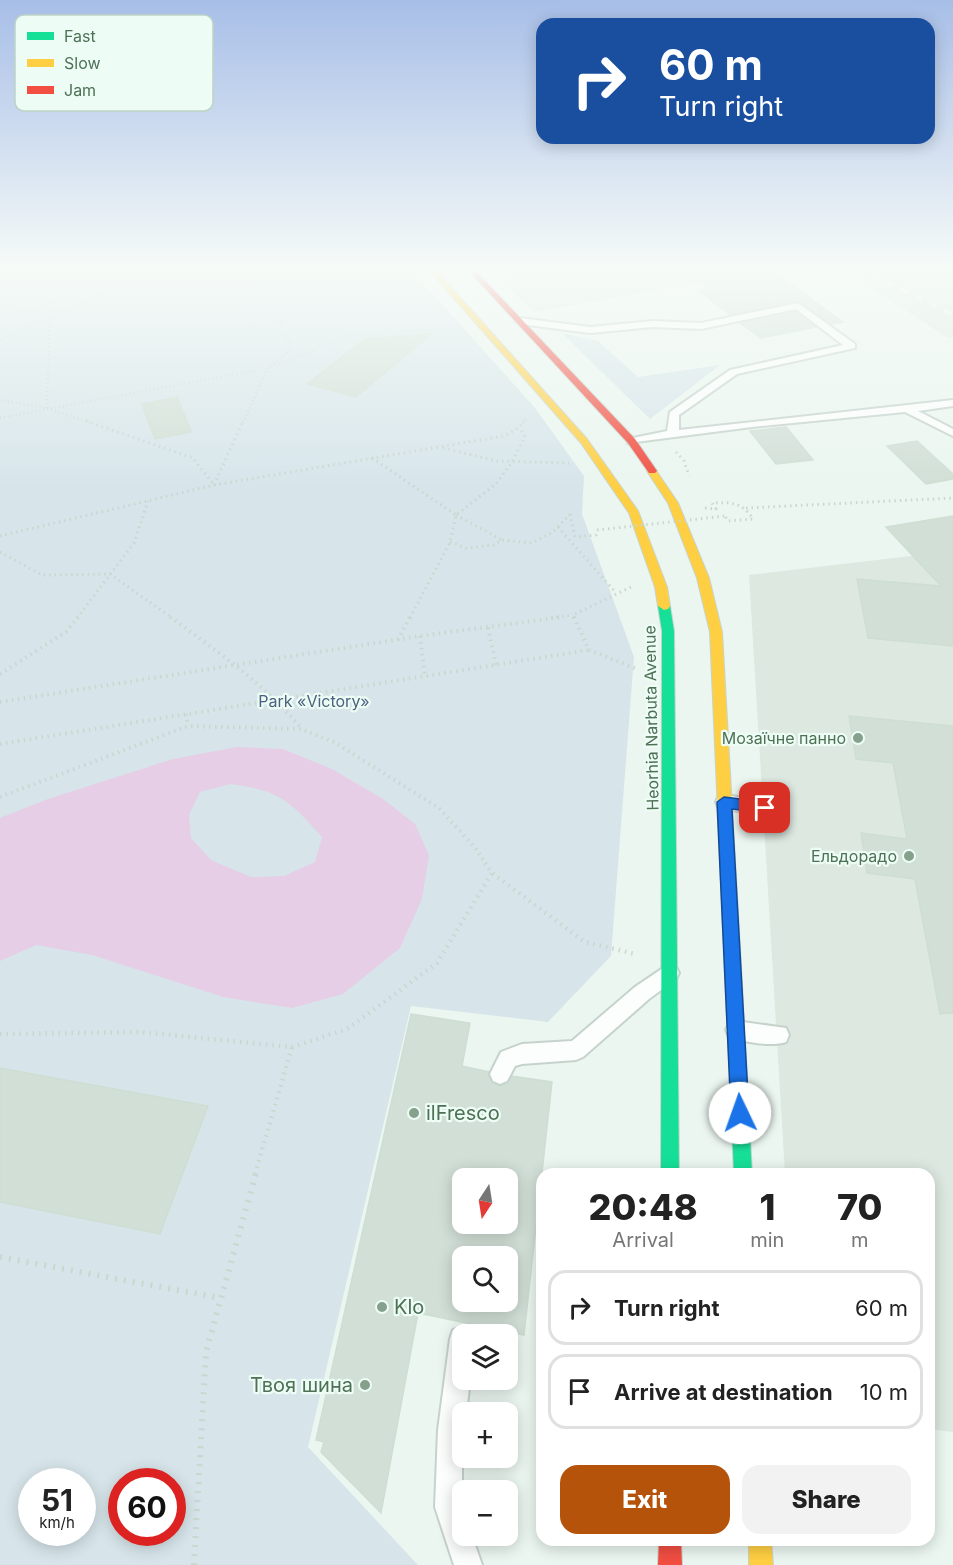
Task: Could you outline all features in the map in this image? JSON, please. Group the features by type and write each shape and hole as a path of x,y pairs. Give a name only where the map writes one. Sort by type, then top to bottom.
{"main road":[{"name":"Heorhia Narbuta Avenue","path":"495,341 584,441 634,513 661,587 668,631 669,1168"},
{"path":"539,341 632,441 673,502 703,578 716,632 743,1168"},
{"path":"670,1546 670,1565"},
{"path":"760,1546 761,1565"}],"lane":[{"path":"673,433 674,414 735,372 851,346 844,341"},
{"path":"632,441 744,423 953,403"},
{"path":"907,409 953,433"},
{"path":"724,802 765,808"},
{"path":"500,1074 508,1059 522,1054 576,1050 669,972"},
{"path":"736,1030 779,1035"},
{"path":"456,1390 451,1430 449,1507 468,1565"}],"path":[{"path":"47,408 49,341"},
{"path":"214,485 268,368 291,349 288,341"},
{"path":"0,418 268,368 335,341"},
{"path":"0,400 47,408 193,458 214,485"},
{"path":"0,536 214,485 504,436 520,427 535,408"},
{"path":"398,640 450,542 456,515 496,484 512,462 525,437 520,427"},
{"path":"439,447 497,461 574,463"},
{"path":"371,457 456,515 502,540 531,543 552,532 570,514 576,537 596,535 597,530 725,516 728,521 753,519 746,508 738,502 712,503 716,509"},
{"path":"746,508 953,498"},
{"path":"0,674 66,632 134,543 148,501"},
{"path":"558,527 616,593"},
{"path":"450,542 466,548 494,545 502,540"},
{"path":"0,552 42,575 110,574 239,666 277,700 301,729"},
{"path":"0,702 420,636 573,615 616,593 640,584"},
{"path":"573,615 589,650"},
{"path":"488,628 496,665"},
{"path":"420,636 424,676"},
{"path":"0,744 589,650 638,670"},
{"path":"186,714 188,726"},
{"path":"0,797 188,726 301,729 334,742 439,808 476,849 492,873 585,942 639,954"},
{"path":"0,1034 140,1032 292,1047 347,1029 437,963 492,873"},
{"path":"194,1565 206,1352 292,1047"},
{"path":"0,1257 220,1298"}],"shaded area":[{"path":"953,551 953,1432 935,1430 935,1168 785,1168 749,575"},
{"path":"237,747 283,749 332,769 383,799 415,824 429,855 422,899 400,948 343,994 292,1008 223,997 92,955 36,945 0,961 0,818 48,799 173,759","holes":["230,784 247,787 282,799 301,814 322,837 315,862 284,876 251,877 211,860 191,838 189,815 200,792"]}],"green space":[{"name":"Park «Victory»","path":"0,341 475,341 535,408 584,476 582,514 634,657 611,956 548,1022 411,1006 308,1447 418,1565 0,1565"},
{"path":"570,341 598,341 638,377 720,365 650,419"}],"building":[{"path":"362,341 423,341 356,397 307,384"},
{"path":"177,397 191,432 155,439 142,404"},
{"path":"786,427 813,460 776,464 750,431"},
{"path":"917,441 953,474 953,479 926,484 887,446"},
{"path":"953,516 953,646 868,638 857,579 941,586 886,527"},
{"name":"Ельдорадо","path":"849,716 953,726 953,1013 940,1014 915,879 867,873 861,833 907,839 893,763 856,759"},
{"name":"Klo","path":"411,1014 470,1023 462,1066 489,1072 492,1083 501,1086 508,1083 512,1076 552,1082 542,1168 536,1168 536,1227 524,1335 518,1334 518,1324 471,1324 418,1313 381,1513 321,1452 324,1442 316,1440"},
{"path":"0,1068 208,1106 160,1234 0,1202"}],"traffic: fast":[{"path":"664,606 668,631 670,1168"},
{"path":"732,949 743,1168"}],"traffic: slow":[{"path":"495,341 584,441 634,513 661,587 664,606"},
{"path":"652,471 673,503 703,578 716,632 732,949"},
{"path":"760,1546 761,1565"}],"traffic: jam":[{"path":"538,341 632,441 652,471"},
{"path":"670,1546 670,1565"}],"place":[{"name":"Мозаїчне панно","path":"858,738"},
{"name":"Ельдорадо","path":"909,856"},
{"name":"ilFresco","path":"414,1113"},
{"name":"Klo","path":"382,1307"},
{"name":"Твоя шина","path":"365,1385"}],"route":[{"path":"740,1113 724,802 765,808"}]}
